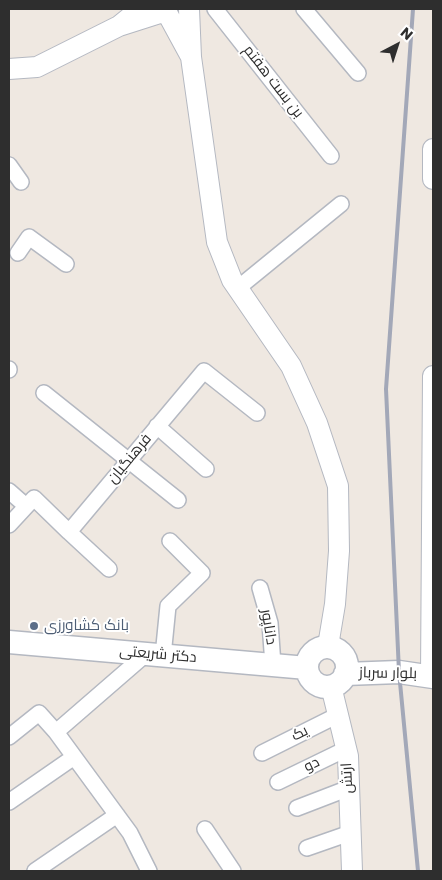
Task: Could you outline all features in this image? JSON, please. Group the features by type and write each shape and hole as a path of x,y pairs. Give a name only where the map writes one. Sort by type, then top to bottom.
{"main road":[{"name":"دکتر شریعتی","path":"9,642 306,668"},
{"path":"328,646 340,652 346,664 338,680 318,684 312,680 306,668 310,655 321,647 328,646"},
{"name":"بلوار سرباز","path":"338,680 399,672 433,676"}],"street":[{"path":"119,26 140,9"},
{"path":"9,69 37,67 119,26 165,10 176,14 188,9 190,57 217,242 238,288 291,366 317,423 338,486 339,551 335,604 328,646"},
{"name":"بن بست هفتم","path":"215,9 331,156"},
{"path":"304,9 358,73"},
{"path":"165,10 190,57"},
{"path":"433,149 433,180"},
{"path":"10,158 21,182"},
{"path":"238,288 342,204"},
{"path":"17,252 29,237 66,264"},
{"name":"فرهنگیان","path":"69,532 204,371 257,413"},
{"path":"433,376 433,676"},
{"path":"44,393 178,500"},
{"path":"157,426 206,469"},
{"path":"9,491 26,506"},
{"path":"9,525 34,498 110,570"},
{"path":"56,732 155,655 168,606 202,573 170,541"},
{"name":"داناپور","path":"260,588 270,622 272,666"},
{"name":"ارتش","path":"338,680 338,715 346,749 349,788 352,871"},
{"path":"9,737 39,713 56,732 130,833 149,871"},
{"name":"یک","path":"262,754 338,715"},
{"name":"دو","path":"278,782 346,749"},
{"path":"9,802 74,756"},
{"path":"297,808 349,788"},
{"path":"35,871 117,815"},
{"path":"205,829 233,871"},
{"path":"307,848 350,833"}],"railway":[{"path":"413,9 386,389 399,672 418,871"}],"place":[{"name":"بانک کشاورزی","path":"34,626"}]}
